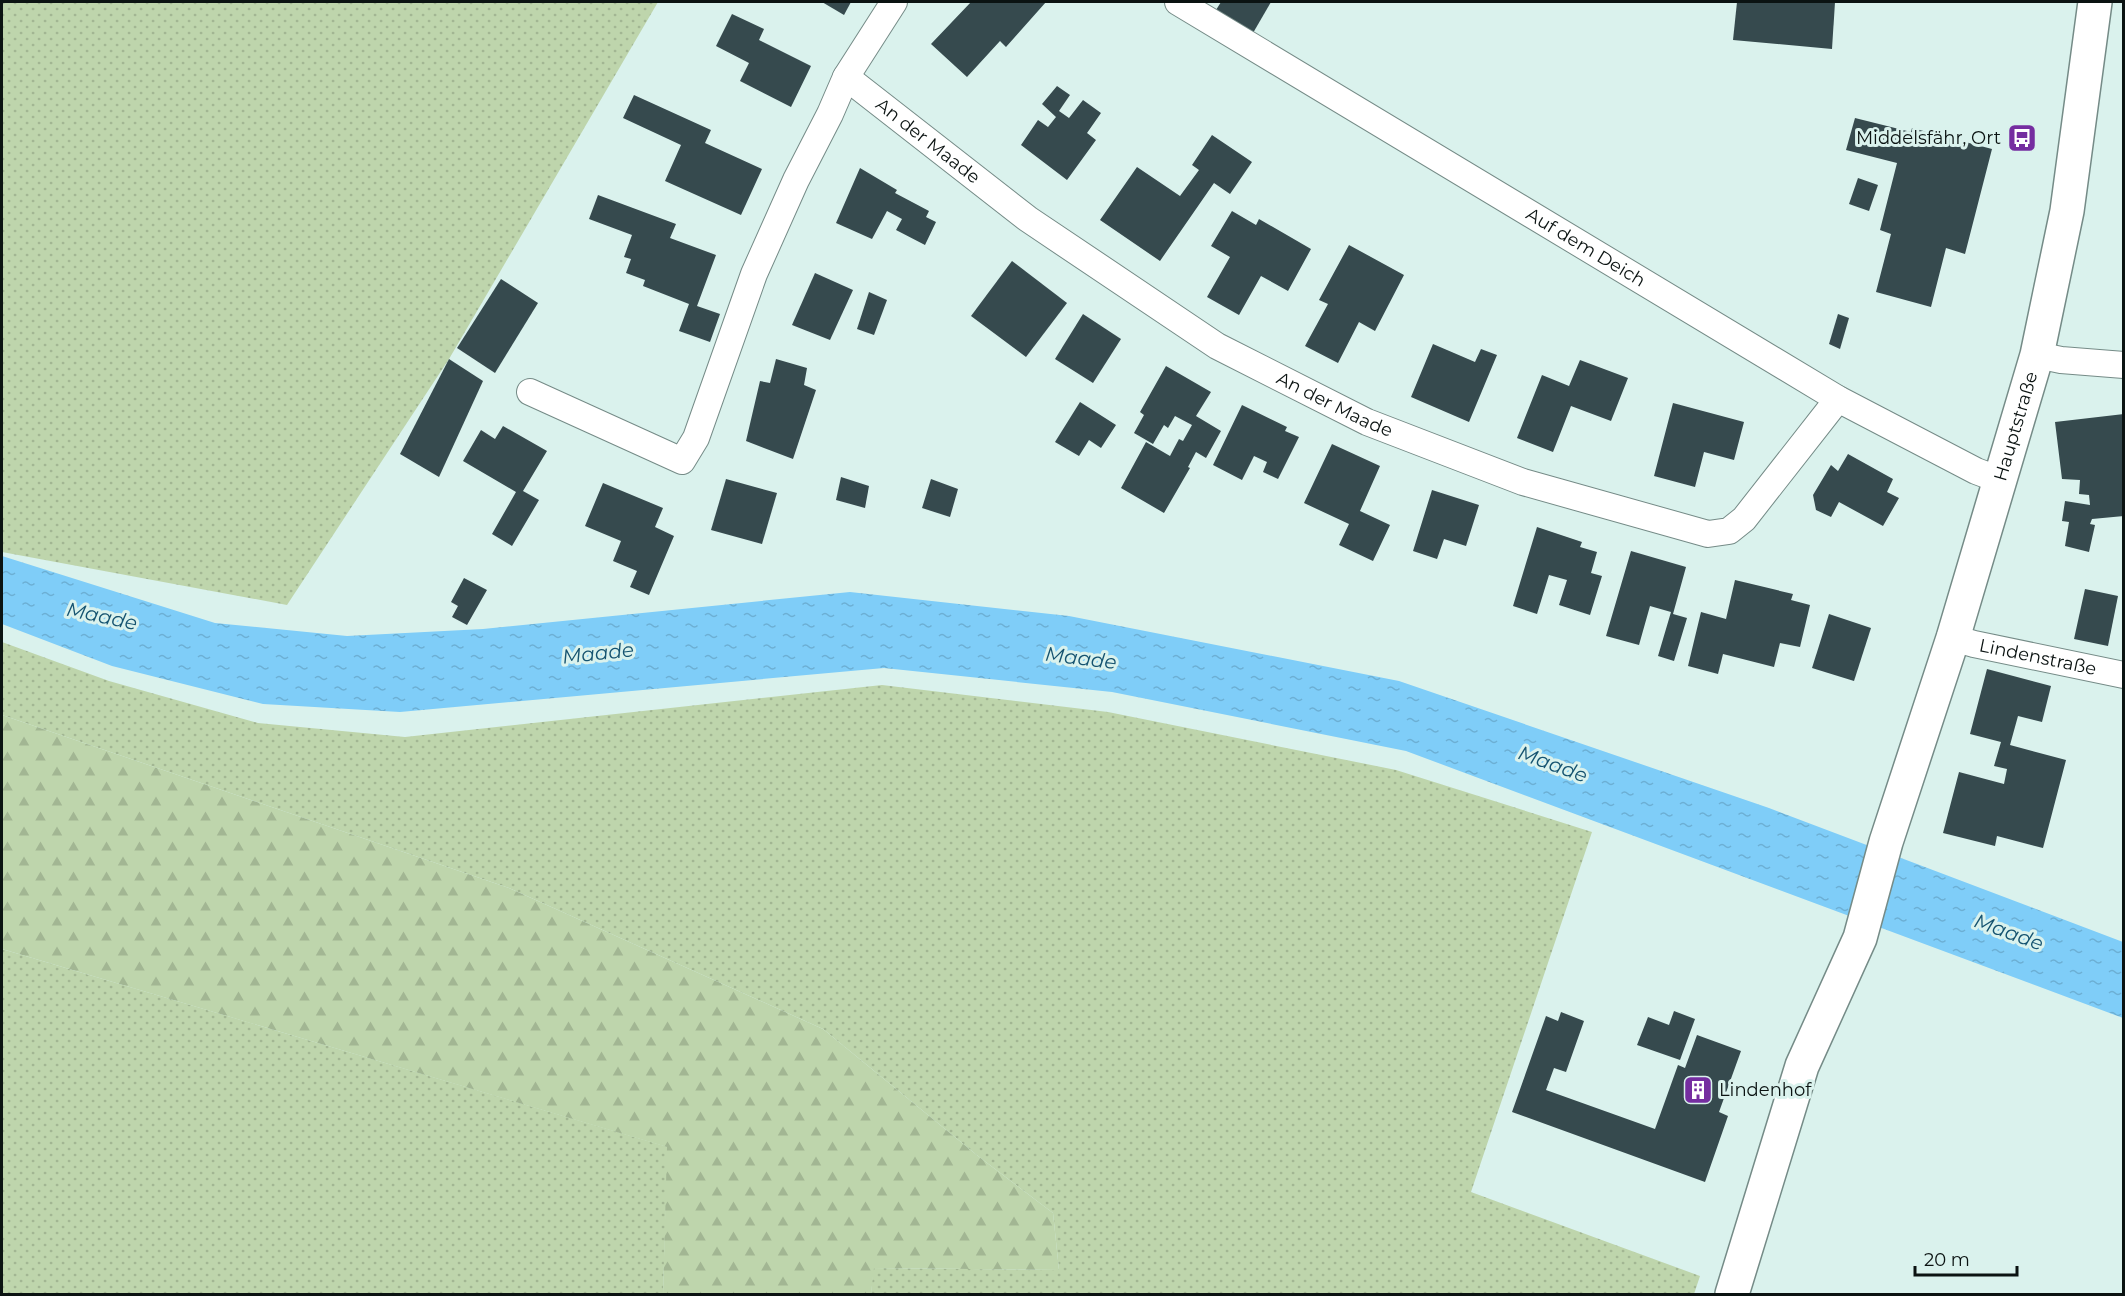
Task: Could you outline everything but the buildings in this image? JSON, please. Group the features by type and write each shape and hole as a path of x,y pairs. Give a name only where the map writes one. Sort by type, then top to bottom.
{"street":[{"path":"530,392 682,461 696,438 754,274 796,180 846,77 894,2"},
{"name":"Auf dem Deich","path":"1178,2 1838,399 1976,471 2000,480"},
{"name":"Hauptstraße","path":"1732,1294 1802,1066 1860,938 1890,831 1953,638 2037,355 2067,211 2095,2"},
{"name":"An der Maade","path":"846,77 1028,219 1217,346 1367,422 1523,482 1708,534 1730,531 1744,519 1838,399"},
{"path":"2037,355 2061,360 2124,364"},
{"name":"Lindenstraße","path":"1953,638 2124,675"}],"green space":[{"path":"2,2 658,2 449,359 287,605 2,552"},
{"path":"2,642 109,681 258,723 405,737 882,685 1108,712 1396,770 1592,832 1471,1192 1700,1276 1694,1294 871,1294 873,1268 1059,1270 1053,1213 978,1156 823,1029 509,888 2,715"},
{"path":"2,715 509,888 823,1029 978,1156 1053,1213 1059,1270 874,1268 871,1294 663,1294 667,1147 2,949"},
{"path":"2,949 668,1147 663,1294 2,1294"}],"water":[{"name":"Maade","path":"2,556 215,623 347,636 483,629 850,592 1069,616 1399,681 1769,808 2123,942 2123,1018 1406,751 1112,692 884,668 400,712 263,704 112,666 2,624"}],"place":[{"name":"Middelsfähr, Ort","path":"2022,138"},
{"name":"Lindenhof","path":"1698,1090"}]}
